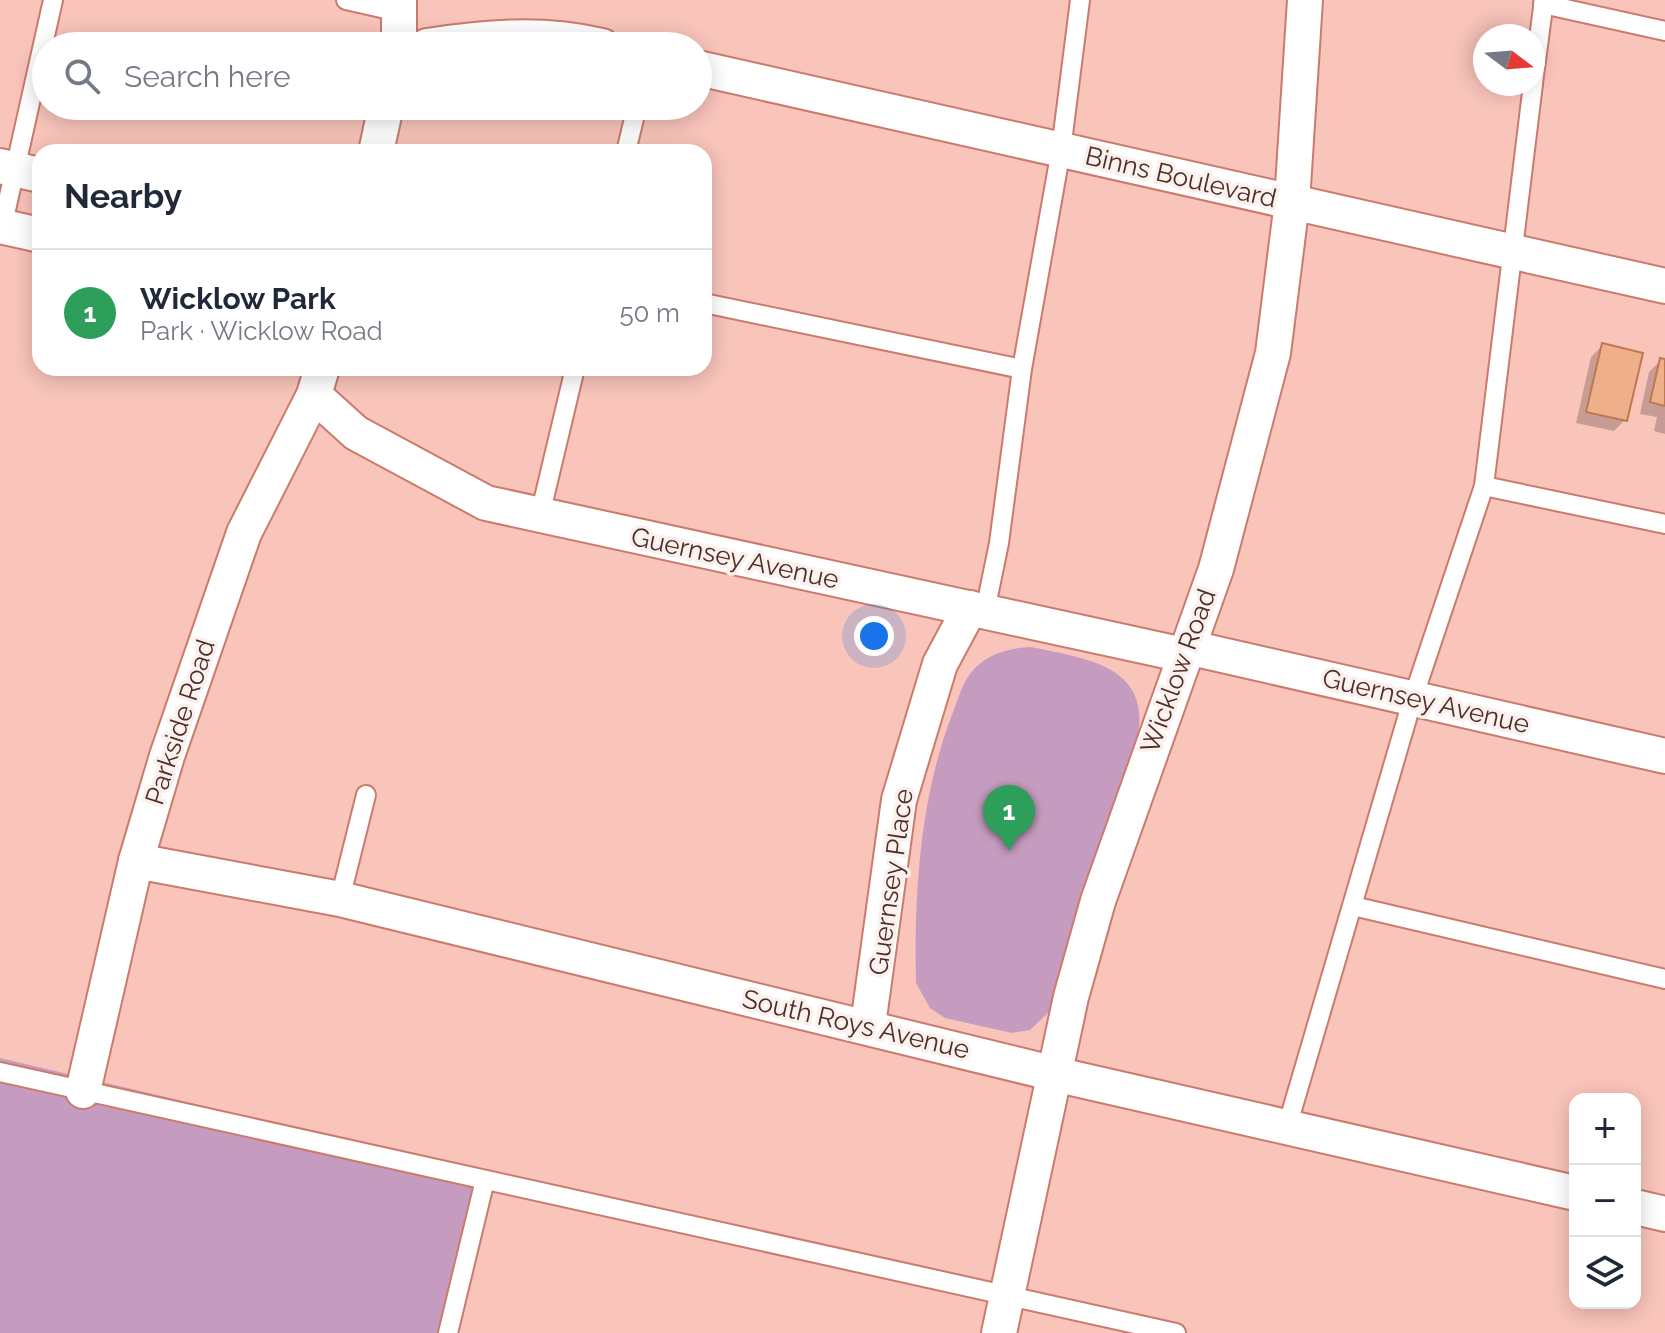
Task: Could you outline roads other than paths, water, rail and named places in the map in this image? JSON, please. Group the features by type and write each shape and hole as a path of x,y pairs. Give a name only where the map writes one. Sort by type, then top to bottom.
{"street":[{"name":"Wicklow Road","path":"999,1333 1055,1073 1098,901 1216,569 1273,353 1292,202 1305,0"},
{"path":"399,6 399,32"},
{"name":"Binns Boulevard","path":"712,71 1665,286"},
{"path":"378,144 383,120"},
{"path":"1,231 32,234"},
{"name":"Guernsey Avenue","path":"318,381 356,433 486,503 978,609 1413,698 1665,756"},
{"name":"Parkside Road","path":"83,1091 136,861 167,756 244,533 318,381"},
{"name":"Guernsey Place","path":"868,1025 899,800 940,664 978,609"},
{"name":"South Roys Avenue","path":"136,861 340,899 868,1025 1055,1073 1569,1192"},
{"path":"1641,1208 1665,1214"}],"lane":[{"path":"46,32 53,0"},
{"path":"346,0 399,6"},
{"path":"978,609 999,543 1022,369 1061,150 1080,0"},
{"path":"1541,24 1544,2 1665,31"},
{"path":"1287,1127 1413,698 1484,486 1531,96"},
{"path":"1,231 32,102"},
{"path":"628,144 634,120"},
{"path":"712,305 1022,369"},
{"path":"540,515 573,376"},
{"path":"1484,486 1665,524"},
{"path":"340,899 366,795"},
{"path":"1353,906 1665,979"},
{"path":"0,1072 1176,1333"},
{"path":"448,1333 485,1180"}],"place":[{"name":"Wicklow Park","path":"1009,851"}]}
